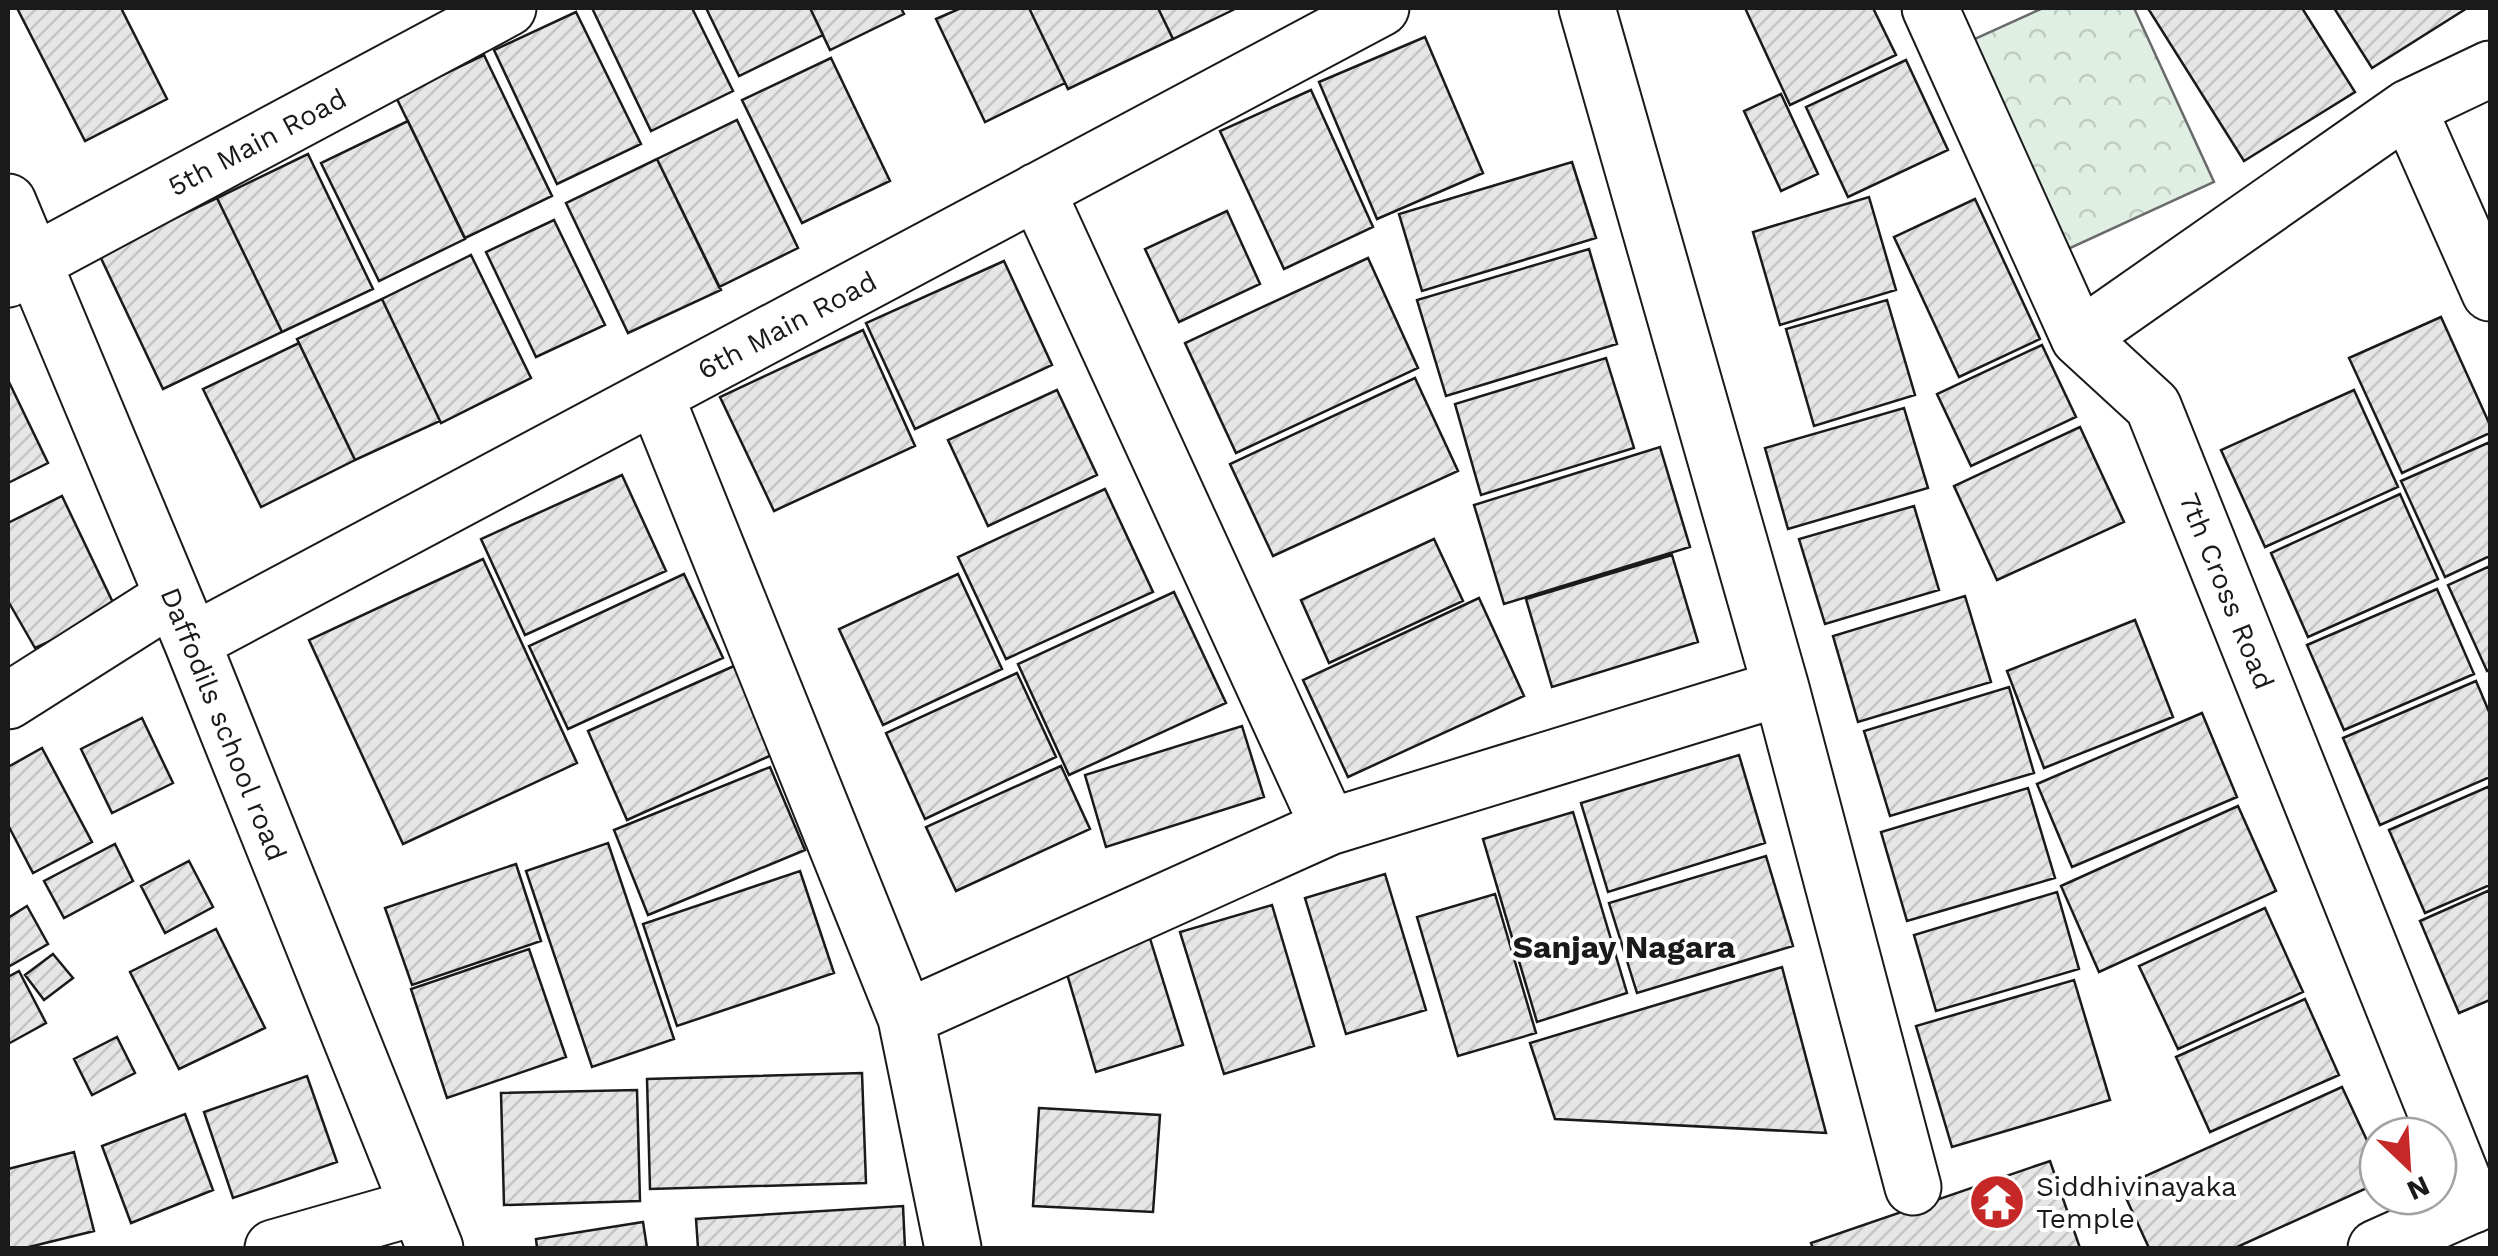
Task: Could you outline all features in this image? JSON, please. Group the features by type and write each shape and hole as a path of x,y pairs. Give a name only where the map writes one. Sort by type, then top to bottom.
{"street":[{"name":"5th Main Road","path":"20,271 508,8"},
{"name":"6th Main Road","path":"8,701 654,395 1381,8"},
{"path":"1587,8 1782,688 1914,1187"},
{"name":"7th Cross Road","path":"1930,8 2079,338 2153,406 2482,1202"},
{"path":"2079,338 2408,108 2490,69"},
{"path":"2408,108 2490,293"},
{"path":"1037,191 1329,828"},
{"name":"Daffodils school road","path":"8,202 20,271 182,620 426,1228"},
{"path":"654,395 906,1018 953,1248"},
{"path":"906,1018 1329,828 1782,688"},
{"path":"2376,1248 2482,1202"},
{"path":"273,1248 426,1228"}],"green space":[{"path":"2043,8 2134,8 2214,182 2055,255 1959,46"}],"building":[{"path":"17,8 121,8 167,99 85,141"},
{"path":"592,8 692,8 733,91 651,131"},
{"path":"706,8 810,8 823,35 739,76"},
{"path":"810,8 901,8 904,14 830,50"},
{"path":"961,8 1029,8 1065,83 985,122 936,19"},
{"path":"1029,8 1158,8 1173,39 1068,89"},
{"path":"1158,8 1237,8 1173,39"},
{"path":"1745,8 1873,8 1896,55 1790,105"},
{"path":"2302,8 2355,92 2244,161 2149,10"},
{"path":"2334,8 2462,8 2464,10 2372,68"},
{"path":"576,12 641,144 557,184 494,50"},
{"path":"1425,37 1483,173 1377,219 1319,82"},
{"path":"484,55 552,196 465,238 396,97"},
{"path":"831,58 890,181 802,223 742,100"},
{"path":"1906,60 1948,150 1848,197 1806,107"},
{"path":"1311,90 1373,227 1284,269 1220,131"},
{"path":"1781,94 1818,174 1781,191 1744,111"},
{"path":"737,120 798,248 719,287 657,159"},
{"path":"408,121 465,239 379,281 321,163"},
{"path":"308,154 373,289 282,332 217,198"},
{"path":"657,159 721,290 628,333 566,203"},
{"path":"1572,162 1596,238 1422,291 1399,214"},
{"path":"1869,197 1896,290 1780,325 1753,232"},
{"path":"217,198 282,332 163,389 99,254"},
{"path":"1975,199 2040,339 1959,377 1894,237"},
{"path":"1227,211 1260,284 1179,322 1145,249"},
{"path":"554,220 605,325 536,357 486,252"},
{"path":"1589,249 1617,344 1446,396 1417,300"},
{"path":"471,255 531,378 441,423 382,299"},
{"path":"1368,258 1418,368 1236,453 1185,343"},
{"path":"1004,261 1052,365 915,429 866,323"},
{"path":"382,299 440,421 355,460 297,339"},
{"path":"1887,300 1915,395 1814,426 1786,329"},
{"path":"2441,317 2490,425 2490,433 2402,473 2349,358"},
{"path":"863,330 915,446 774,511 720,397"},
{"path":"299,343 355,460 261,507 203,389"},
{"path":"2042,345 2076,417 1971,466 1937,394"},
{"path":"1606,358 1634,448 1481,495 1455,404"},
{"path":"1415,378 1458,471 1273,556 1230,464"},
{"path":"8,380 48,463 8,483"},
{"path":"1057,390 1097,475 988,526 948,440"},
{"path":"2354,390 2398,487 2265,547 2221,450"},
{"path":"1904,408 1928,488 1788,529 1765,448"},
{"path":"2080,427 2124,522 1997,580 1954,486"},
{"path":"2490,442 2490,556 2445,577 2401,481"},
{"path":"1660,447 1690,547 1504,604 1474,505"},
{"path":"622,475 666,571 525,635 481,539"},
{"path":"1105,489 1153,592 1006,659 958,557"},
{"path":"2400,494 2438,579 2308,637 2271,553"},
{"path":"62,496 117,611 35,648 8,601 8,523"},
{"path":"1914,506 1939,590 1825,624 1799,539"},
{"path":"1434,539 1463,601 1329,663 1301,600"},
{"path":"1672,555 1698,642 1552,687 1526,599"},
{"path":"483,559 577,763 403,844 309,640"},
{"path":"2490,566 2490,669 2487,671 2448,585"},
{"path":"684,574 723,658 568,729 529,646"},
{"path":"958,574 1002,669 883,725 839,629"},
{"path":"2437,589 2474,674 2344,730 2307,645"},
{"path":"1174,592 1226,703 1069,775 1018,664"},
{"path":"1965,596 1991,682 1858,722 1833,636"},
{"path":"1479,598 1524,696 1348,777 1303,680"},
{"path":"2135,620 2173,717 2044,768 2007,671"},
{"path":"734,666 774,754 627,820 588,731"},
{"path":"1017,673 1056,757 925,819 886,733"},
{"path":"2476,681 2490,714 2490,777 2380,825 2343,738"},
{"path":"2009,687 2034,773 1890,816 1864,731"},
{"path":"2202,713 2237,797 2072,867 2037,784"},
{"path":"142,718 173,783 112,813 81,749"},
{"path":"1242,726 1264,797 1106,847 1085,775"},
{"path":"42,748 92,842 33,873 8,825 8,767"},
{"path":"1739,755 1765,843 1608,892 1581,803"},
{"path":"1061,766 1090,829 956,891 926,827"},
{"path":"770,767 805,850 648,915 614,830"},
{"path":"2490,786 2490,885 2425,913 2389,830"},
{"path":"2028,788 2055,878 1907,921 1881,832"},
{"path":"2238,806 2276,891 2099,972 2061,886"},
{"path":"1573,812 1627,993 1537,1022 1483,839"},
{"path":"608,843 674,1039 592,1067 526,871"},
{"path":"115,844 133,881 64,918 44,881"},
{"path":"1766,856 1793,946 1637,993 1609,903"},
{"path":"189,861 213,907 165,933 141,886"},
{"path":"516,864 541,941 412,985 385,908"},
{"path":"800,871 834,973 677,1026 643,924"},
{"path":"1385,874 1426,1010 1346,1034 1305,898"},
{"path":"2490,890 2490,1000 2459,1013 2420,921"},
{"path":"2057,892 2079,969 1936,1011 1914,935"},
{"path":"1495,894 1536,1033 1458,1056 1417,917"},
{"path":"1272,905 1314,1046 1224,1074 1180,932"},
{"path":"27,906 48,944 8,967 8,918"},
{"path":"2265,908 2303,992 2178,1049 2139,966"},
{"path":"216,929 265,1028 179,1069 130,972"},
{"path":"1148,932 1183,1045 1096,1072 1062,957"},
{"path":"529,949 566,1057 447,1098 411,989"},
{"path":"53,954 73,978 44,1000 25,975"},
{"path":"1782,967 1826,1133 1555,1119 1530,1043"},
{"path":"19,971 46,1023 8,1044 8,977"},
{"path":"2074,980 2110,1100 1952,1147 1916,1026"},
{"path":"2305,999 2339,1075 2210,1132 2176,1057"},
{"path":"117,1037 135,1073 92,1095 74,1059"},
{"path":"862,1073 866,1183 650,1189 647,1079"},
{"path":"307,1076 337,1162 233,1198 204,1112"},
{"path":"2342,1087 2358,1121 2358,1192 2235,1248 2149,1248 2121,1187"},
{"path":"637,1090 640,1201 504,1205 501,1093"},
{"path":"1039,1108 1160,1115 1153,1212 1033,1206"},
{"path":"185,1114 213,1190 131,1223 102,1146"},
{"path":"74,1152 94,1231 25,1248 8,1248 8,1169"},
{"name":"Siddhivinayaka Temple","path":"2050,1161 2080,1248 1813,1248 1811,1243"},
{"path":"903,1206 905,1248 698,1248 696,1219"},
{"path":"643,1222 647,1248 537,1248 536,1239"}],"place":[{"name":"Siddhivinayaka Temple","path":"1997,1202"}],"district":[{"name":"Sanjay Nagara","path":"1624,947"}]}
